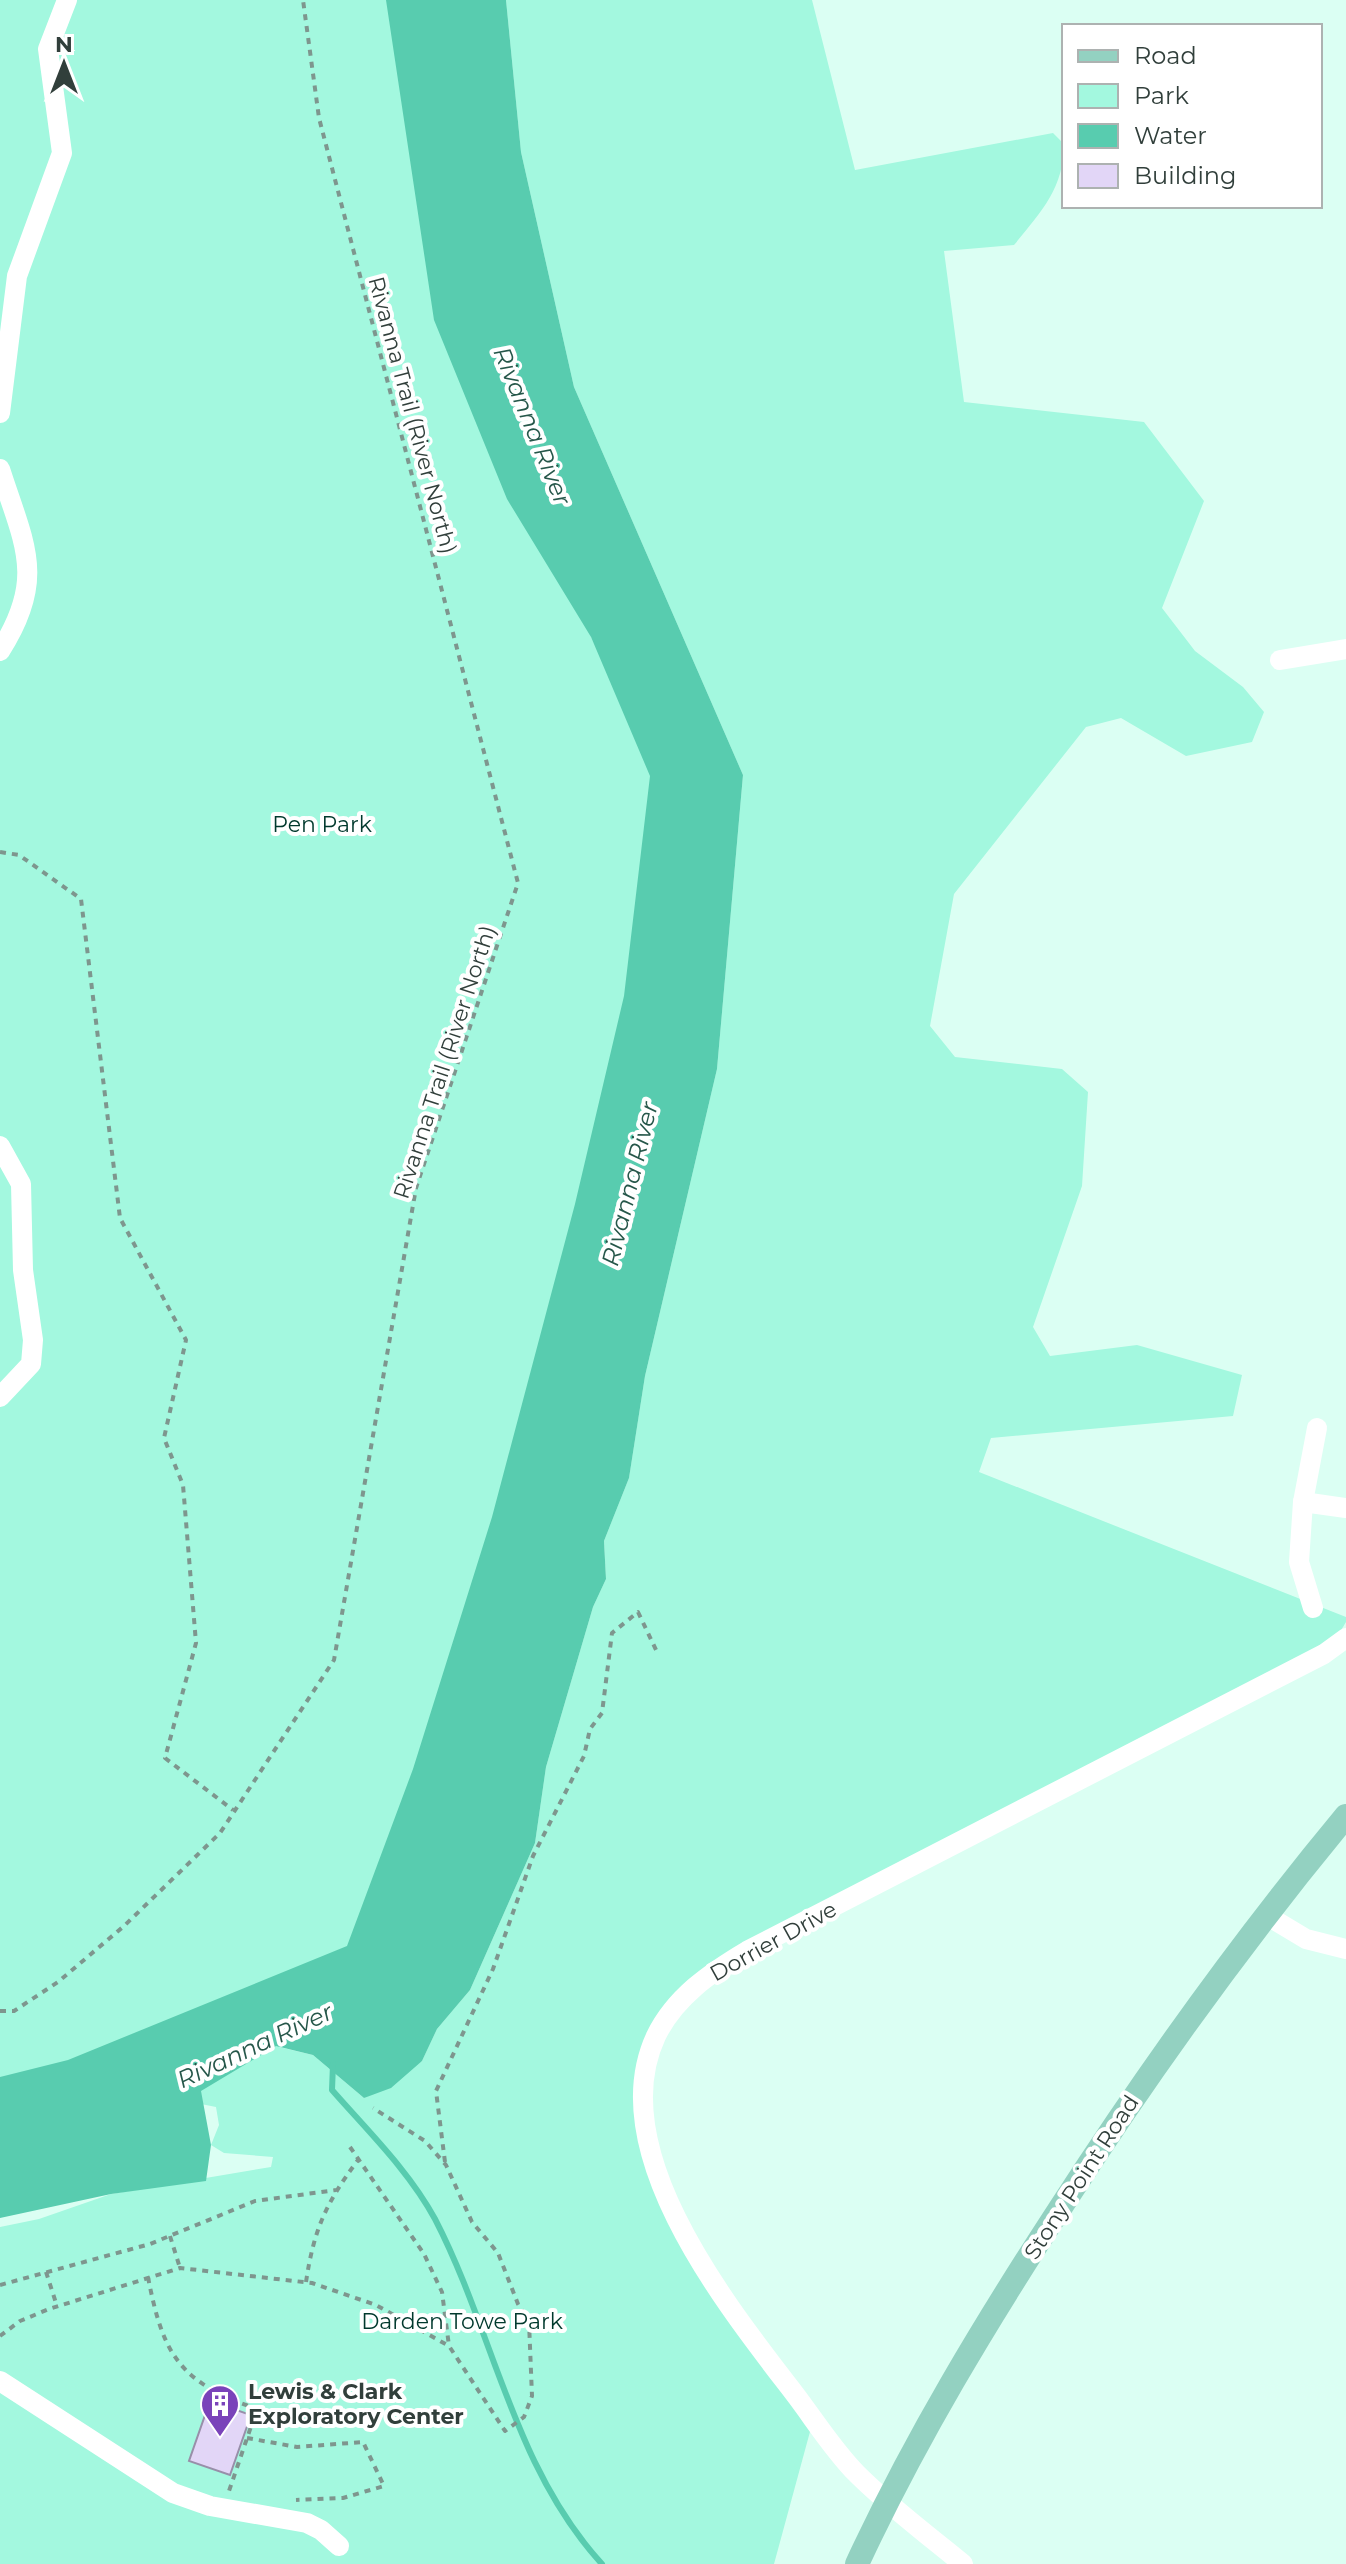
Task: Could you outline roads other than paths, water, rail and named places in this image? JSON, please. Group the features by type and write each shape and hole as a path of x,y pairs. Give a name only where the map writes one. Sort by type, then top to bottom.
{"main road":[{"name":"Stony Point Road","path":"857,2564 886,2500 944,2394 1020,2270 1166,2048 1266,1915 1346,1816"}],"street":[{"path":"0,413 17,276 62,153 48,49 67,0"},
{"path":"0,469 28,553 28,594 14,629 0,651"},
{"path":"1280,660 1346,649"},
{"path":"0,1146 21,1184 23,1270 33,1340 31,1364 0,1397"},
{"path":"1313,1608 1299,1562 1303,1502 1317,1428"},
{"path":"1303,1502 1346,1508"},
{"name":"Dorrier Drive","path":"963,2564 855,2473 763,2353 673,2209 652,2156 644,2125 643,2095 655,2039 683,1997 707,1976 747,1951 1324,1654 1346,1638"},
{"path":"1266,1915 1306,1939 1346,1949"},
{"path":"0,2381 173,2493 223,2509 307,2523 321,2530 339,2546"}],"water":[{"name":"Rivanna River","path":"386,0 506,0 521,152 574,387 743,775 717,1069 645,1376 629,1478 604,1541 606,1579 593,1607 546,1767 535,1843 470,1990 437,2029 422,2061 391,2088 364,2098 313,2055 276,2046 201,2091 211,2145 206,2181 111,2194 0,2218 0,2077 68,2060 347,1946 413,1769 492,1517 575,1204 624,996 650,776 591,637 507,499 434,320"}],"waterway":[{"path":"333,2064 332,2090 400,2168 435,2219 526,2442 572,2526 602,2564"}],"place":[{"name":"Lewis & Clark Exploratory Center","path":"220,2438"}],"park label":[{"name":"Pen Park","path":"322,824"},
{"name":"Darden Towe Park","path":"462,2321"}]}
